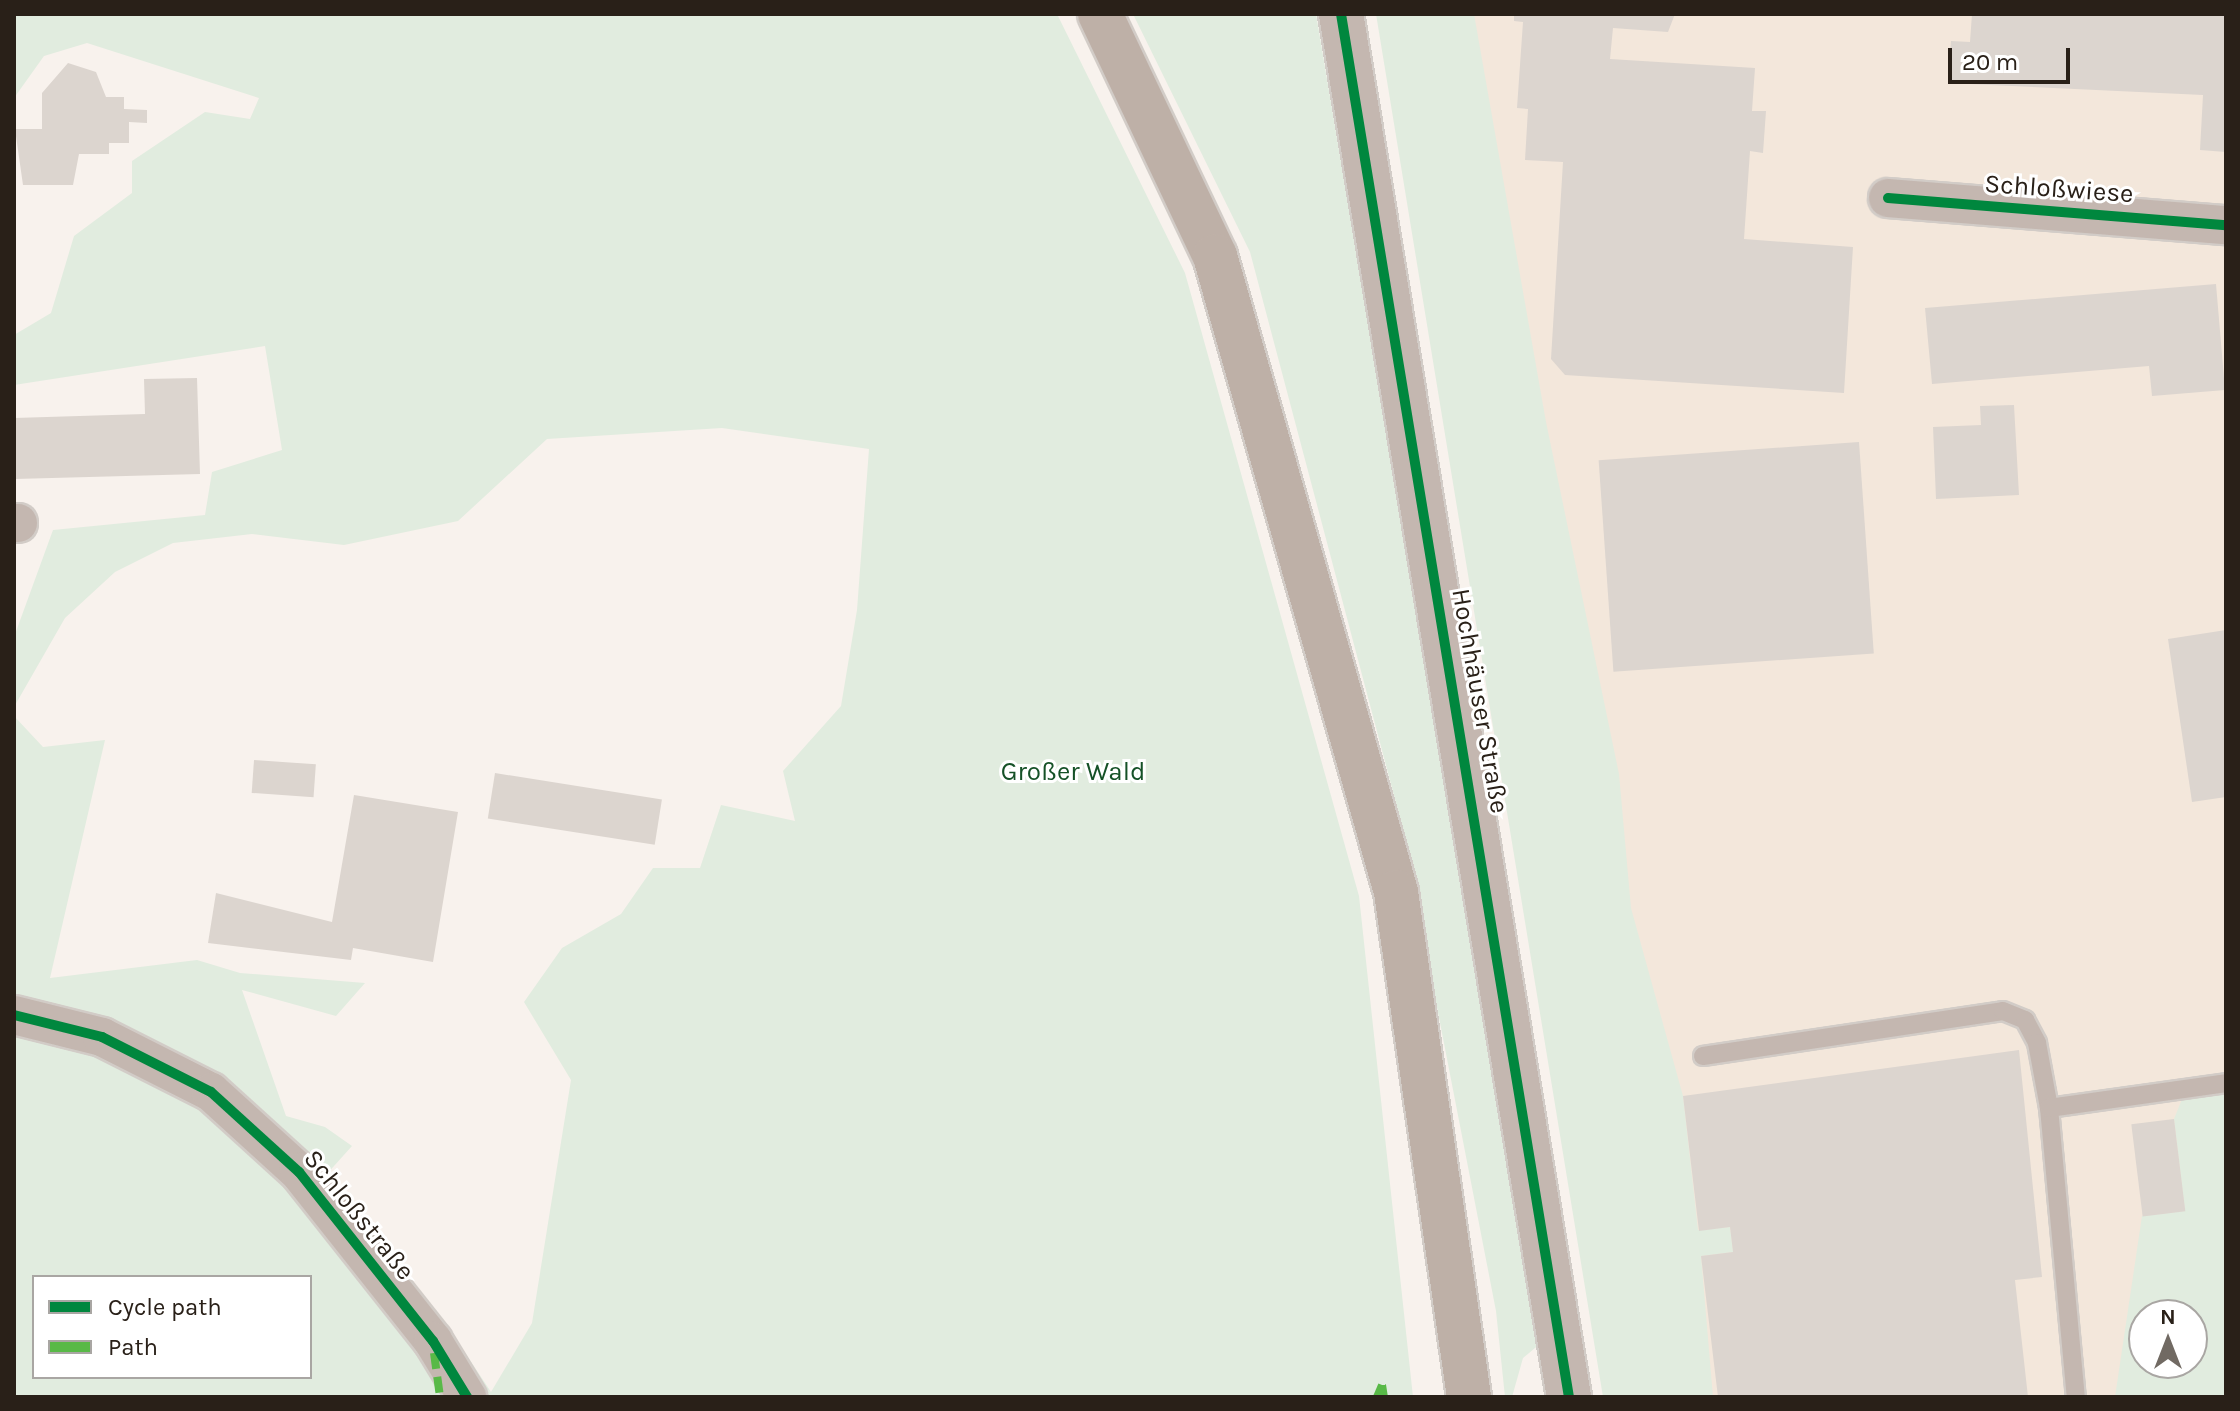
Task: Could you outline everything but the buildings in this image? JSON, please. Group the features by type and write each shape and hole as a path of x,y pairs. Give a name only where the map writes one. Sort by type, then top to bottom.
{"highway":[{"path":"1100,14 1215,256 1396,892 1469,1397"}],"street":[{"name":"Hochhäuser Straße","path":"1341,14 1569,1397"},
{"name":"Schloßwiese","path":"1888,198 2226,225"},
{"name":"Schloßstraße","path":"14,1015 102,1037 211,1092 299,1172 433,1341 467,1397"}],"lane":[{"path":"1703,1056 2003,1011 2025,1020 2037,1043 2049,1108 2076,1397"},
{"path":"2049,1108 2226,1083"}],"shaded area":[{"path":"1467,14 2226,14 2226,1397 1641,1397"}],"green space":[{"name":"Großer Wald","path":"14,14 1057,14 1185,273 1359,896 1413,1397 14,1397 14,716 43,747 105,740 50,978 197,960 240,973 365,983 336,1016 242,990 286,1116 325,1127 352,1146 325,1176 444,1321 491,1392 532,1323 571,1080 524,1002 562,948 621,914 653,868 700,868 721,805 795,821 783,771 841,706 857,610 869,449 722,428 547,439 458,521 344,545 252,534 173,543 115,572 65,618 14,707 14,637 53,530 205,515 212,472 282,450 265,346 14,385 14,335 51,313 74,236 132,193 132,161 205,112 250,119 259,98 87,43 44,56 14,98"},
{"path":"1133,14 1316,14 1541,1343 1523,1358 1512,1397 1505,1397 1496,1311 1401,822 1250,252"},
{"path":"1376,14 1474,14 1546,422 1619,774 1631,908 1683,1096 1698,1230 1730,1227 1733,1252 1701,1256 1713,1397 1603,1397"},
{"path":"2226,1083 2226,1397 2115,1397 2128,1310 2128,1379 2208,1379 2208,1299 2130,1299 2142,1216 2185,1211 2174,1119 2186,1089"}],"marked path":[{"path":"434,1353 440,1397"},
{"path":"1377,1397 1382,1385 1384,1397"}],"cycle path":[{"path":"1341,14 1569,1397"},
{"path":"1888,198 2226,225"},
{"path":"14,1015 102,1037 211,1092 299,1172 433,1341 467,1397"}]}
